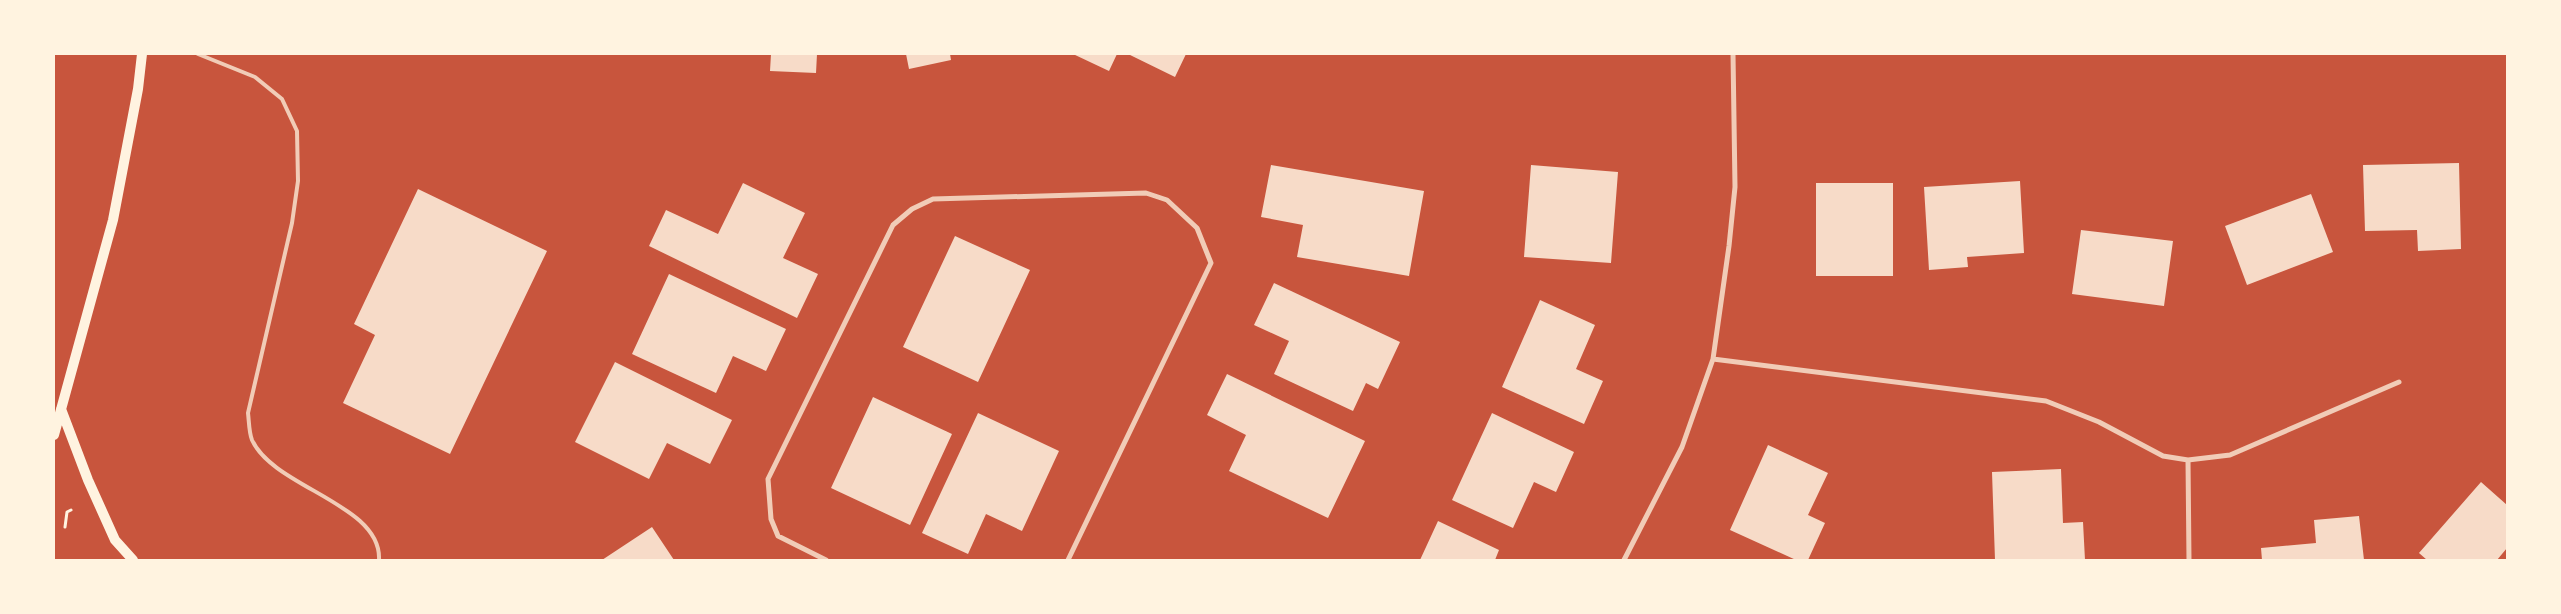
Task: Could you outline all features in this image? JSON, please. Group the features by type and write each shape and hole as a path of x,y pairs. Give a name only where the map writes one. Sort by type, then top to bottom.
{"main road":[{"path":"54,436 114,220 138,90 142,54"},
{"path":"61,409 88,480 115,540 133,560"}],"street":[{"path":"1624,560 1682,447 1713,359 1729,246 1735,187 1733,54"},
{"path":"826,560 778,536 771,519 768,480 893,225 912,209 933,199 1146,193 1166,200 1197,228 1211,263 1068,560"},
{"path":"1713,359 2046,401 2099,422 2163,456 2188,460 2230,454 2400,382"},
{"path":"2188,460 2189,560"}],"lane":[{"path":"198,54 255,77 282,99 297,131 298,181 292,223 248,413 252,440 270,464 365,524 380,549 379,560"}],"path":[{"path":"65,527 67,512 78,506"}],"building":[{"path":"771,54 817,54 816,73 770,71"},
{"path":"906,54 950,54 951,60 909,69"},
{"path":"1073,54 1117,54 1109,71"},
{"path":"1128,54 1186,54 1175,77"},
{"path":"2459,163 2461,249 2418,251 2417,230 2365,231 2363,165"},
{"path":"1271,165 1424,191 1409,276 1297,257 1303,225 1261,217"},
{"path":"1531,165 1618,172 1611,263 1524,257"},
{"path":"2020,181 2024,253 1967,257 1968,267 1929,270 1924,187"},
{"path":"743,183 805,213 783,258 818,274 797,318 649,246 666,210 718,234"},
{"path":"1816,183 1893,183 1893,276 1816,276"},
{"path":"418,189 547,251 450,454 343,403 375,335 354,324"},
{"path":"2311,194 2333,252 2247,285 2225,226"},
{"path":"2081,230 2173,241 2164,306 2072,294"},
{"path":"955,236 1030,270 978,382 903,347"},
{"path":"669,274 786,329 766,371 733,356 716,393 632,354"},
{"path":"1274,283 1400,342 1378,389 1366,383 1353,411 1274,374 1289,341 1254,325"},
{"path":"1540,300 1595,325 1576,369 1603,381 1584,424 1502,387"},
{"path":"615,362 732,420 710,464 667,443 649,479 575,442"},
{"path":"1227,374 1365,441 1328,518 1229,471 1246,435 1207,415"},
{"path":"873,397 952,434 910,525 831,488"},
{"path":"978,413 1059,451 1022,531 986,514 968,554 922,533"},
{"path":"1492,413 1574,452 1556,492 1534,482 1513,528 1452,500"},
{"path":"1768,445 1828,473 1808,515 1825,523 1808,560 1796,560 1730,530"},
{"path":"2061,469 2063,523 2083,522 2085,560 1995,560 1992,472"},
{"path":"2481,482 2507,505 2507,548 2497,560 2427,560 2419,553"},
{"path":"2359,516 2364,560 2262,560 2261,548 2316,543 2314,520"},
{"path":"1438,521 1499,550 1495,560 1420,560"},
{"path":"652,527 674,560 602,560"}]}
